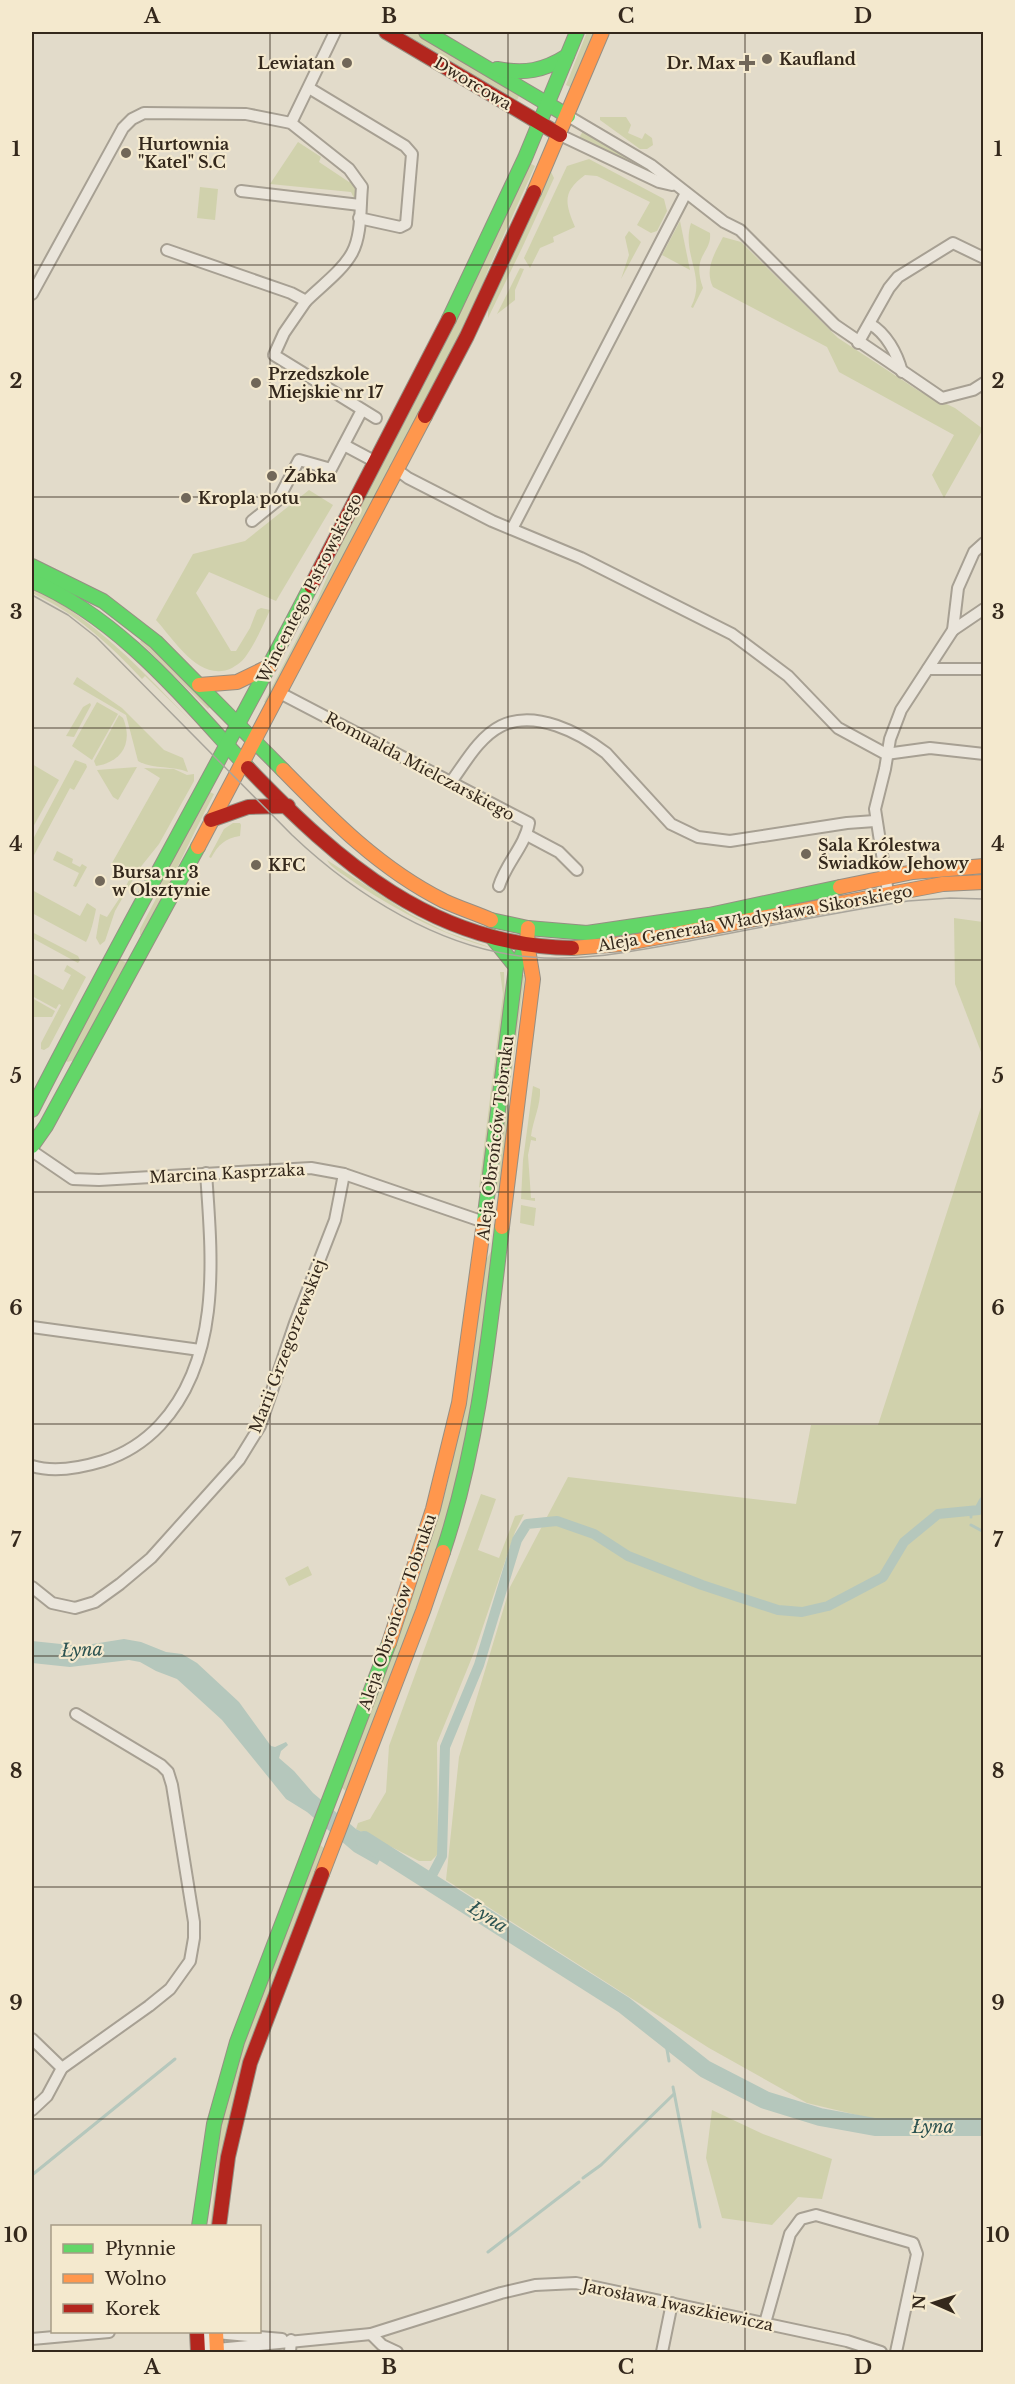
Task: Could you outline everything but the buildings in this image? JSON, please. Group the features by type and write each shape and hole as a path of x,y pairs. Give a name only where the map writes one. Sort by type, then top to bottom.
{"main road":[{"name":"Dworcowa","path":"386,32 560,135"},
{"name":"Dworcowa","path":"426,32 568,116"},
{"path":"485,67 522,74 536,73 567,56 577,32"},
{"name":"Wincentego Pstrowskiego","path":"243,762 467,336 518,230 602,32"},
{"name":"Wincentego Pstrowskiego","path":"32,1110 114,953 270,666 448,321 539,123 567,56"},
{"name":"Aleja Generała Władysława Sikorskiego","path":"32,566 103,600 156,642 342,830 408,880 460,909 492,920 528,928 587,933 709,915 913,872 984,866"},
{"name":"Aleja Generała Władysława Sikorskiego","path":"32,581 67,597 110,627 152,666 324,843 386,890 437,917 491,936 564,948 622,944 888,893 943,884 984,882"},
{"path":"199,686 237,682 270,666"},
{"path":"32,1146 46,1126 146,945 243,762"},
{"path":"211,820 253,804 288,806"},
{"name":"Aleja Obrońców Tobruku","path":"219,2225 228,2157 250,2062 423,1611 451,1528 480,1406 532,979 527,943 528,928"},
{"path":"491,936 516,968"},
{"name":"Aleja Obrońców Tobruku","path":"199,2225 207,2163 221,2093 237,2042 397,1622 434,1509 459,1403 472,1319 516,968 527,943"},
{"path":"216,2333 217,2351"}],"street":[{"path":"291,123 336,32"},
{"path":"309,88 405,146 412,154 406,224 399,227 359,218"},
{"path":"32,294 123,128 132,119 144,113 246,114 291,123 355,176 362,187 353,252 344,264 306,301 284,333 274,355 376,418"},
{"path":"568,116 651,165 724,222 740,230 835,325 858,343 942,398 973,390 984,383"},
{"path":"560,135 659,182 676,186"},
{"path":"242,191 360,205"},
{"path":"512,529 686,193"},
{"path":"858,343 889,288 898,277 953,243 984,258"},
{"path":"167,250 291,293 306,301"},
{"path":"870,324 879,329 898,359 902,372"},
{"path":"252,521 278,500 299,460 331,469 362,410"},
{"path":"344,445 374,461"},
{"path":"396,469 408,478 492,521 581,558 732,634 788,675 838,728 886,754 930,748 984,754"},
{"path":"953,630 958,588 974,552 984,543"},
{"path":"953,630 984,609"},
{"name":"Aleja Generała Władysława Sikorskiego","path":"885,877 875,809 885,769 886,754 901,710 953,630"},
{"path":"928,669 984,669"},
{"name":"Romualda Mielczarskiego","path":"280,693 529,823 527,835 503,875 500,886"},
{"path":"451,782 479,744 491,733 501,726 526,721 568,730 594,744 606,753 671,824 698,837 730,841 847,823 875,821"},
{"path":"527,835 560,852 577,870"},
{"path":"885,877 888,893"},
{"path":"56,1065 74,1075"},
{"name":"Marcina Kasprzaka","path":"32,1151 73,1179 99,1180 311,1168 344,1174 484,1222"},
{"path":"32,1466 42,1469 78,1468 115,1457 146,1439 175,1408 194,1374 208,1309 210,1273 206,1173"},
{"name":"Marii Grzegorzewskiej","path":"32,1587 52,1603 75,1608 95,1602 151,1558 239,1460 260,1426 295,1323 335,1220 344,1174"},
{"path":"32,1327 200,1350"},
{"path":"32,2110 47,2096 62,2068 170,1989 190,1961 194,1938 189,1890 168,1772 161,1765 76,1714"},
{"path":"32,2039 62,2068"},
{"path":"765,2323 790,2234 801,2219 816,2215 913,2243 917,2254 896,2352"},
{"name":"Jarosława Iwaszkiewicza","path":"197,2342 217,2351 291,2340 371,2334 501,2293 548,2283 576,2283 847,2341 881,2352"},
{"name":"Jarosława Iwaszkiewicza","path":"662,2352 672,2303"},
{"path":"32,2339 90,2333"},
{"name":"Jarosława Iwaszkiewicza","path":"197,2342 214,2333"},
{"name":"Jarosława Iwaszkiewicza","path":"229,2333 291,2340"},
{"path":"371,2334 382,2345 397,2352"},
{"path":"290,2352 291,2340"},
{"path":"843,2352 847,2341"}],"green space":[{"path":"402,32 415,32 520,94 517,100"},
{"path":"587,32 597,32 574,89 566,85"},
{"path":"600,117 626,117 631,125 628,133 642,139 645,133 652,138 653,145 647,149 640,149 600,120"},
{"path":"583,131 590,134 648,173 579,138"},
{"path":"298,142 321,157 319,162 349,182 352,180 356,184 357,195 354,198 351,192 270,184"},
{"path":"589,159 664,199 667,211 657,231 651,233 637,225 650,202 597,176 585,175 572,187 568,198 569,211 575,227 553,237 554,242 540,248 530,268 524,258 567,166"},
{"path":"528,162 535,166 488,270 473,311 268,704 264,702 318,598 349,526"},
{"path":"551,172 554,178 488,318 488,306"},
{"path":"200,187 218,189 215,220 197,218"},
{"path":"680,221 690,270 662,255"},
{"path":"691,223 710,233 710,240 699,268 703,288 693,308 691,307 696,286 689,245"},
{"path":"629,231 641,242 621,279 629,255 625,237"},
{"path":"723,237 741,242 838,338 919,391 955,408 983,429 944,498 932,475 954,435 839,372 827,347 713,287 710,267"},
{"path":"520,268 524,269 515,290 515,300 497,314"},
{"path":"309,490 333,505 276,601 209,572 196,593 231,651 236,651 250,628 257,610 261,608 270,610 253,645 240,663 220,671 209,670 199,665 189,658 156,620 193,554 245,541"},
{"path":"32,588 55,600 98,631 137,666 192,722 145,676 142,679 91,630 63,610 32,593"},
{"path":"142,638 211,706 208,709 140,642"},
{"path":"77,677 122,708 164,750 183,758 188,772 150,766 138,761 126,715 73,684"},
{"path":"97,702 118,714 92,760 72,746"},
{"path":"90,703 74,737 66,736 83,707"},
{"path":"119,715 123,718 127,735 123,750 113,760 96,766 94,761"},
{"path":"75,760 86,764 87,767 74,790 70,788 32,859 32,841"},
{"path":"32,764 59,780 32,829"},
{"path":"137,767 118,800 113,797 97,770"},
{"path":"144,768 174,769 187,775 194,774 194,781 159,844 139,869 115,911 105,941 100,945 96,938 100,914 107,917 132,874 112,863 160,778"},
{"path":"208,791 214,794 152,918 143,935 140,935 140,929 159,893 163,876"},
{"path":"233,823 240,823 240,836 226,840 211,858 209,857 224,829"},
{"path":"57,851 73,859 72,863 80,867 82,864 87,867 76,887 73,886 79,873 53,860"},
{"path":"327,860 410,914 446,932 492,948 454,936 401,911 351,880"},
{"path":"32,890 80,916 87,903 96,909 86,942 32,913"},
{"path":"954,918 983,922 983,1057 955,984"},
{"path":"32,932 78,956 80,960 78,963 32,938"},
{"path":"119,959 127,963 75,1060 67,1062 66,1060"},
{"path":"67,965 86,977 49,1047 44,1050 41,1049 41,1043 61,1005 59,1004 56,1009 32,996 32,973 63,990 71,975 64,971"},
{"path":"500,972 504,972 505,1000 482,1189 479,1187 503,994"},
{"path":"522,975 525,975 510,1085 502,1192 494,1191"},
{"path":"32,998 55,1011 52,1017 32,1017"},
{"path":"533,1086 540,1089 531,1136 536,1138 536,1141 531,1140 528,1155 531,1198 535,1198 535,1201 521,1199 523,1160"},
{"path":"983,1101 983,2125 882,2121 807,2103 709,2048 446,1880 459,1757 510,1587 568,1477 796,1504 811,1425 878,1425"},
{"path":"521,1205 536,1208 534,1226 520,1223"},
{"path":"493,1248 476,1377 465,1441 450,1504 428,1577 347,1792 341,1787 407,1611 442,1504 462,1414 485,1262"},
{"path":"481,1494 496,1499 478,1550 499,1558 515,1516 524,1514 515,1532 475,1650 437,1743 438,1854 431,1861 419,1861 356,1829 358,1823 370,1819 386,1792 389,1746"},
{"path":"308,1566 312,1575 289,1586 285,1578"},
{"path":"319,1844 325,1849 278,1972 213,2225 210,2225 222,2116 246,2036"},
{"path":"712,2110 763,2134 832,2159 822,2199 798,2197 772,2225 722,2218 706,2158"}],"water":[{"path":"124,1639 141,1642 166,1652 182,1654 197,1663 239,1702 271,1746 275,1747 286,1742 288,1745 281,1751 279,1758 313,1793 356,1829 388,1845 377,1865 354,1852 307,1812 286,1799 222,1720 177,1679 140,1662 129,1660 70,1667 32,1663 32,1641 80,1646"}],"waterway":[{"path":"429,1881 442,1856 445,1747 479,1665 517,1540 527,1524 557,1521 594,1534 628,1556 702,1585 778,1610 802,1612 828,1606 883,1577 904,1542 938,1514 979,1510 984,1501"},
{"path":"971,1511 971,1517"},
{"path":"971,1525 984,1532"},
{"name":"Łyna","path":"364,1840 624,2005 705,2069 765,2100 820,2117 875,2127 984,2127"},
{"path":"665,2038 669,2061"},
{"path":"32,2175 175,2059"},
{"path":"673,2087 700,2227"},
{"path":"583,2178 601,2165 674,2094"},
{"path":"488,2252 579,2182"}],"tram line":[{"path":"32,595 68,615 96,637 292,835 343,878 402,916 465,943 498,952 531,957 589,957 646,949 908,901 950,898 984,899"}],"traffic: fast":[{"path":"426,32 568,116"},
{"path":"449,319 525,158 577,32"},
{"path":"497,69 534,70 567,56"},
{"path":"32,566 103,601 156,642 283,770"},
{"path":"32,581 64,597 123,639 175,689 248,768"},
{"path":"32,1110 311,586"},
{"path":"32,1146 46,1126 198,847"},
{"path":"491,920 528,928 587,933 709,915 840,887"},
{"path":"491,936 516,967"},
{"path":"484,1222 516,967 527,943"},
{"path":"443,1552 474,1432 502,1227"},
{"path":"199,2225 214,2124 237,2042 389,1643"}],"traffic: slow":[{"path":"534,192 602,32"},
{"path":"198,847 425,416"},
{"path":"199,685 237,682 270,666"},
{"path":"283,770 339,825 378,859 444,901 491,920"},
{"path":"840,887 913,872 984,866"},
{"path":"572,948 622,944 943,884 984,882"},
{"path":"502,1227 533,979 527,943 528,928"},
{"path":"389,1643 433,1509 459,1403 484,1222"},
{"path":"322,1874 423,1611 443,1552"},
{"path":"216,2333 217,2352"}],"traffic: jam":[{"path":"386,32 560,135"},
{"path":"425,416 467,336 534,192"},
{"path":"311,586 449,319"},
{"path":"248,768 317,836 354,866 392,892 433,915 476,932 522,944 572,948"},
{"path":"211,820 248,807 288,806"},
{"path":"219,2225 228,2157 250,2063 322,1874"},
{"path":"197,2333 198,2352"}],"place":[{"name":"Kaufland","path":"767,59"},
{"name":"Lewiatan","path":"347,63"},
{"name":"Dr. Max","path":"747,63"},
{"name":"Hurtownia \"Katel\" S.C","path":"126,153"},
{"name":"Przedszkole Miejskie nr 17","path":"256,383"},
{"name":"Żabka","path":"272,476"},
{"name":"Kropla potu","path":"186,498"},
{"name":"Sala Królestwa Świadków Jehowy","path":"806,854"},
{"name":"KFC","path":"256,865"},
{"name":"Bursa nr 3 w Olsztynie","path":"100,881"}]}
